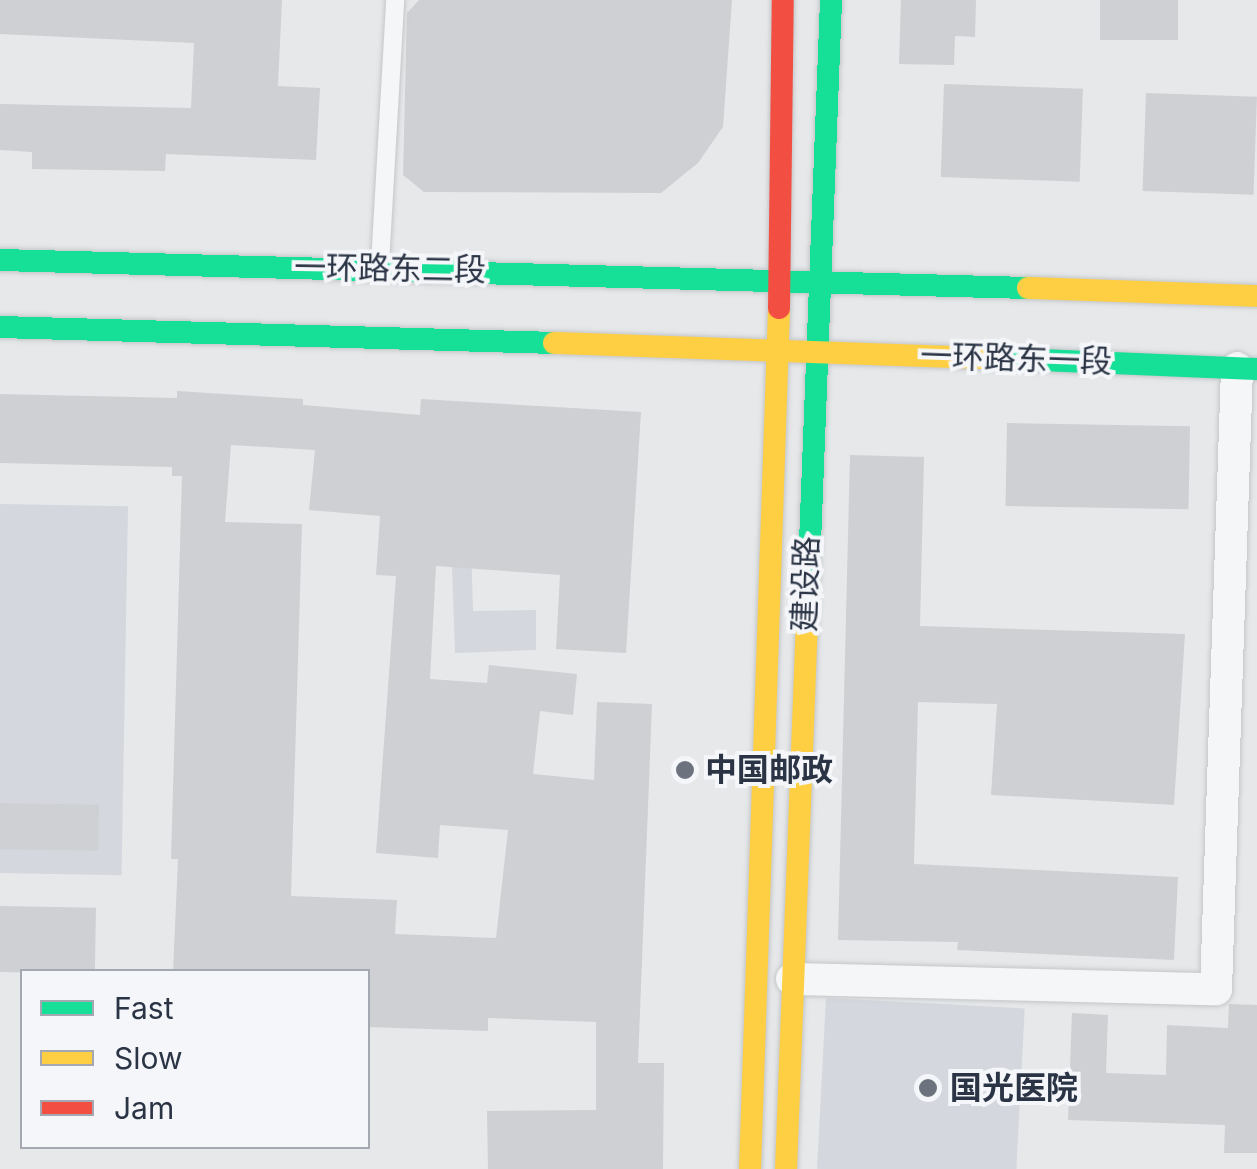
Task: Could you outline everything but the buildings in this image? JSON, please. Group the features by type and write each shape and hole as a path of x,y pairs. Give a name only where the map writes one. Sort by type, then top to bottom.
{"main road":[{"name":"建设路","path":"750,1169 780,279 783,0"},
{"name":"建设路","path":"786,1169 816,280 831,0"},
{"name":"一环路东二段","path":"0,260 780,279"},
{"path":"780,279 1257,296"},
{"path":"0,327 776,349"},
{"name":"一环路东一段","path":"776,349 1247,369"}],"street":[{"path":"792,979 1216,990 1247,369"}],"lane":[{"path":"380,269 395,0"}],"shaded area":[{"path":"0,504 128,506 122,875 0,873"},
{"path":"451,539 471,544 473,611 536,610 536,650 455,653"},
{"name":"国光医院","path":"826,998 1025,1008 1016,1169 817,1169"}],"traffic: fast":[{"path":"807,620 831,0"},
{"path":"0,260 1028,288"},
{"path":"0,327 554,343"},
{"path":"992,358 1257,369"}],"traffic: slow":[{"path":"1028,288 1257,296"},
{"path":"750,1169 779,308"},
{"path":"554,343 992,358"},
{"path":"786,1169 807,620"}],"traffic: jam":[{"path":"779,308 783,0"}],"place":[{"name":"中国邮政","path":"685,770"},
{"name":"国光医院","path":"928,1088"}]}
